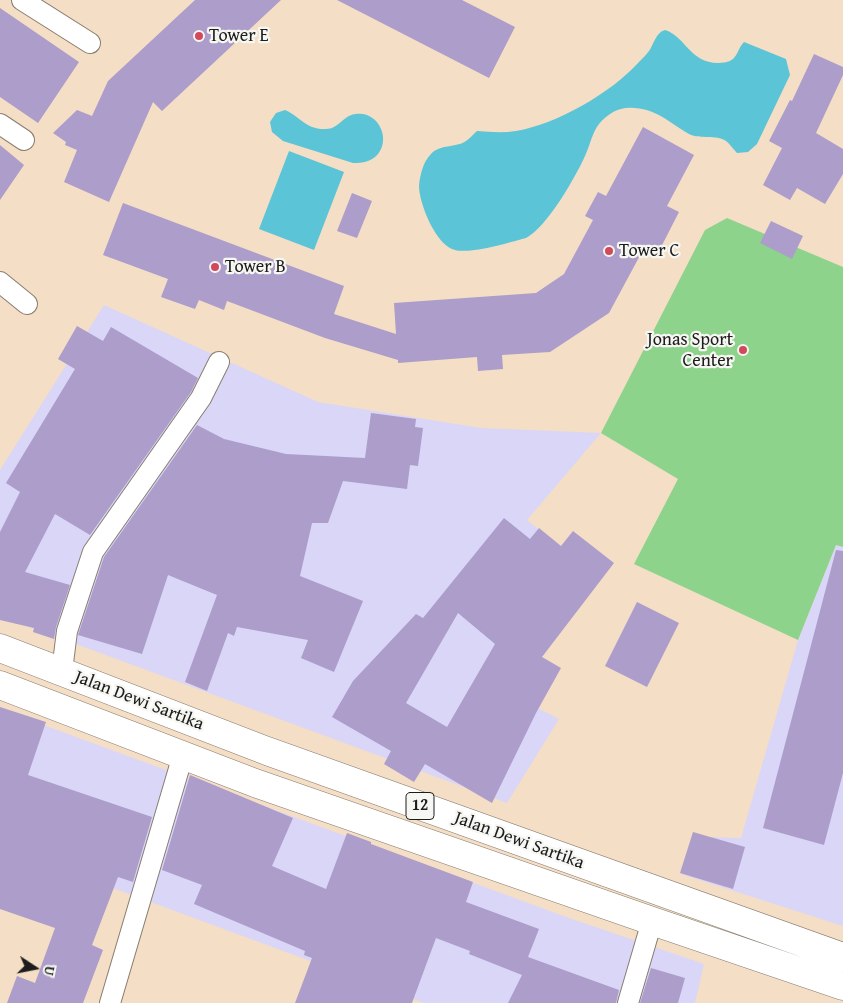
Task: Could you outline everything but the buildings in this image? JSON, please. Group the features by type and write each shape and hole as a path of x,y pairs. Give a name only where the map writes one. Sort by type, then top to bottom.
{"highway":[{"name":"Jalan Dewi Sartika","path":"0,648 267,751 843,956"},
{"name":"Jalan Dewi Sartika","path":"0,684 255,783 843,986"},
{"path":"255,783 267,751"}],"street":[{"path":"22,0 90,43"},
{"path":"0,124 24,140"},
{"path":"0,282 27,304"},
{"path":"62,671 67,631 93,552 200,398 219,362"},
{"path":"110,1003 183,755"},
{"path":"628,1003 652,921"}],"shaded area":[{"path":"104,305 318,402 481,428 601,433 527,520 573,556 488,682 559,719 507,803 0,616 0,470"},
{"path":"836,545 843,547 843,926 681,874 705,837 741,838 798,640"},
{"path":"0,709 569,918 704,964 695,1003 424,1003 26,856 0,909"}],"green space":[{"name":"Jonas Sport Center","path":"727,218 843,267 843,547 836,545 798,640 634,564 678,479 601,433 705,230"}],"water":[{"path":"665,30 672,33 694,54 709,62 728,62 735,57 744,42 786,59 790,75 757,144 748,152 737,153 722,139 694,136 664,118 643,109 619,109 599,124 587,152 567,189 543,224 526,238 470,251 455,250 441,241 425,213 419,186 424,165 431,154 439,149 468,140 477,131 516,131 549,122 582,106 599,96 627,74 648,52 659,33"},
{"path":"285,110 308,125 319,129 334,127 352,115 364,114 376,121 380,127 383,134 382,148 370,160 353,163 283,141 272,132 270,122 276,113"},
{"path":"289,151 344,172 314,250 259,229"}],"place":[{"name":"Tower E","path":"199,36"},
{"name":"Tower C","path":"609,251"},
{"name":"Tower B","path":"215,267"},
{"name":"Jonas Sport Center","path":"743,350"}]}
